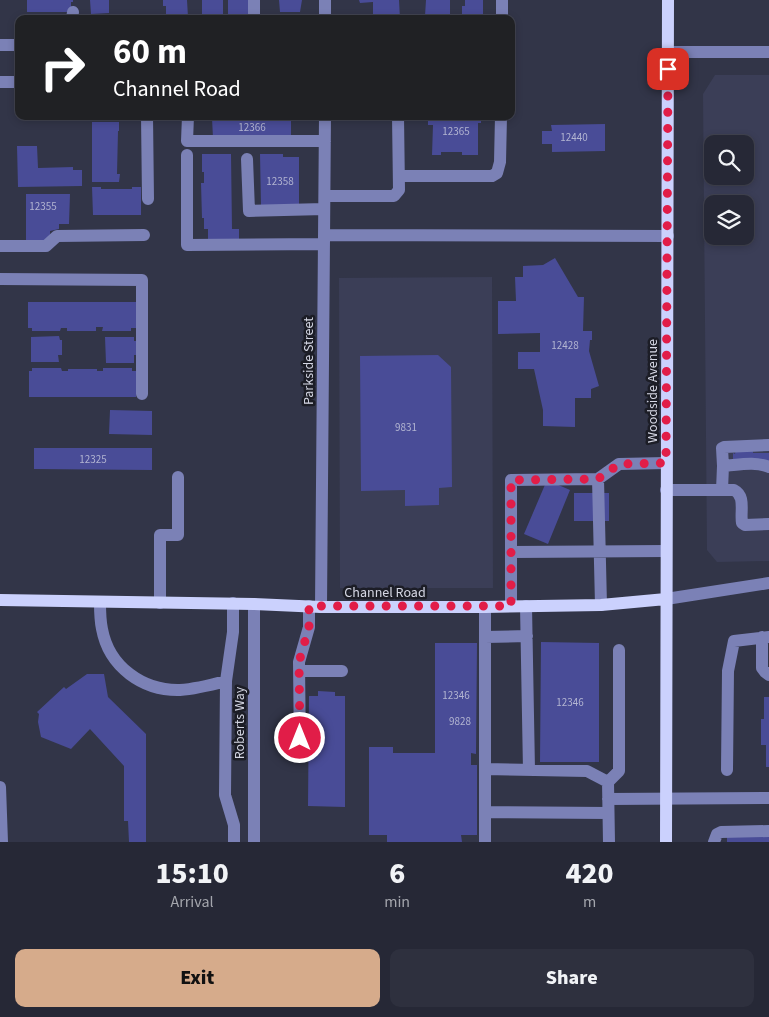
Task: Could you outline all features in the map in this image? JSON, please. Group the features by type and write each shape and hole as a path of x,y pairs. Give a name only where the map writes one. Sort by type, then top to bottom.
{"main road":[{"name":"Woodside Avenue","path":"666,842 668,0"},
{"name":"Channel Road","path":"0,600 485,607 601,605 666,599"}],"street":[{"path":"254,0 254,15"},
{"path":"325,0 325,15"},
{"path":"502,0 502,15"},
{"path":"0,45 15,45"},
{"path":"668,52 769,52"},
{"path":"0,82 15,82"},
{"path":"148,120 148,199"},
{"path":"188,120 187,141 325,141"},
{"name":"Parkside Street","path":"300,755 299,662 315,606 325,202 325,120"},
{"path":"247,159 249,211 394,196 399,190 398,120"},
{"path":"399,176 492,176 497,173 500,162 501,120"},
{"path":"187,155 187,245 324,240 668,236"},
{"path":"0,246 46,246 57,236 144,235"},
{"path":"0,279 142,280 142,394"},
{"path":"722,490 722,448 769,445"},
{"path":"511,606 511,480 598,479 619,464 666,463"},
{"path":"722,466 753,464 769,467"},
{"path":"160,602 160,535 178,535 178,477"},
{"path":"598,479 601,605"},
{"path":"666,490 734,490 739,492 741,496 742,523 745,525 769,524"},
{"path":"512,552 666,551"},
{"name":"Channel Road","path":"666,599 769,583"},
{"path":"100,602 102,630 107,646 119,664 131,677 154,688 167,690 204,687 226,681"},
{"path":"233,603 233,632 226,681 225,795 234,825 234,842"},
{"name":"Roberts Way","path":"254,604 254,842"},
{"path":"526,606 529,770"},
{"path":"485,607 485,842"},
{"path":"485,637 527,636"},
{"path":"727,770 728,671 734,641 766,637 762,668 764,672 769,674"},
{"path":"609,842 608,782 619,771 619,650"},
{"path":"300,671 342,671"},
{"path":"485,769 587,771 608,782"},
{"path":"0,787 2,842"},
{"path":"608,799 769,798"},
{"path":"485,812 608,813"},
{"path":"714,842 717,834 721,832 769,830"}],"shaded area":[{"path":"715,75 769,75 769,561 717,562 707,550 704,245 754,245 754,195 704,195 704,208 703,94"},
{"path":"492,277 493,588 340,588 339,278"}],"building":[{"path":"27,0 73,0 73,2 71,2 71,12 27,12"},
{"path":"90,0 109,0 109,13 91,14"},
{"path":"163,0 187,0 188,15 166,15 166,6 163,6"},
{"path":"202,0 223,0 223,15 202,15"},
{"path":"228,0 249,0 249,15 228,15"},
{"path":"279,0 302,0 300,12 280,12"},
{"path":"359,0 399,0 400,15 373,15 373,2 360,3"},
{"path":"426,0 450,0 450,15 425,15"},
{"path":"465,0 483,0 483,15 462,15 462,6 465,6"},
{"path":"212,120 291,120 291,137 213,138"},
{"path":"428,120 481,120 481,123 478,123 478,155 462,155 462,152 441,152 441,155 432,155 433,125 428,125"},
{"path":"92,122 119,122 117,174 120,174 119,182 92,182"},
{"path":"605,124 605,151 552,152 552,144 542,144 542,131 552,131 551,125"},
{"path":"17,146 37,146 38,168 73,167 73,170 82,170 82,186 18,187"},
{"path":"202,154 231,154 232,229 239,229 239,242 208,242 208,229 204,229 204,218 202,218 201,183 204,183 204,172 202,172"},
{"path":"260,154 283,154 283,157 299,157 299,204 261,207"},
{"path":"92,187 101,187 101,189 132,189 132,187 141,187 141,215 93,215"},
{"path":"26,194 70,194 69,224 59,224 59,229 50,231 50,241 26,241"},
{"path":"555,258 578,297 584,297 583,331 592,331 589,351 599,386 591,389 591,398 575,398 575,427 543,426 543,410 534,369 518,369 518,352 540,352 540,333 498,334 498,301 516,301 515,277 523,277 523,266 543,265"},
{"path":"28,302 136,302 136,328 131,328 131,331 102,331 103,327 96,327 96,331 67,331 67,328 61,328 60,331 32,331 32,328 28,328"},
{"path":"59,336 60,340 62,340 62,355 58,355 59,362 31,362 31,337"},
{"path":"105,337 134,337 134,341 136,341 136,355 134,355 134,363 106,363"},
{"path":"438,355 451,367 452,487 439,488 439,505 405,506 405,490 361,491 360,356"},
{"path":"32,368 61,368 62,371 68,371 68,369 97,369 97,371 103,371 103,368 132,368 132,371 136,371 136,397 29,397 29,371 32,371"},
{"path":"110,410 152,411 152,435 109,434"},
{"path":"34,448 152,448 152,470 34,469"},
{"path":"736,449 753,449 753,453 769,453 769,462 733,460 733,453 735,454"},
{"path":"547,480 570,490 548,544 524,534"},
{"path":"574,493 609,493 609,521 574,521"},
{"path":"541,642 599,643 599,762 540,762"},
{"path":"435,643 477,643 476,754 471,753 471,765 477,765 477,835 461,835 462,842 387,842 387,835 369,835 369,747 393,747 393,753 435,753"},
{"path":"87,674 104,674 108,697 146,734 146,842 129,842 128,821 124,821 124,766 90,729 71,749 41,737 38,722 39,714 37,712 64,687 66,689"},
{"path":"318,691 335,692 335,696 345,696 345,807 308,806 309,696 318,696"},
{"path":"764,697 769,697 769,767 766,767 766,745 761,745 761,719 764,719"},
{"path":"769,835 769,842 727,842 727,836"}],"route":[{"path":"300,738 299,662 309,627 309,606 511,606 511,480 598,479 619,464 666,463 668,69"}]}
